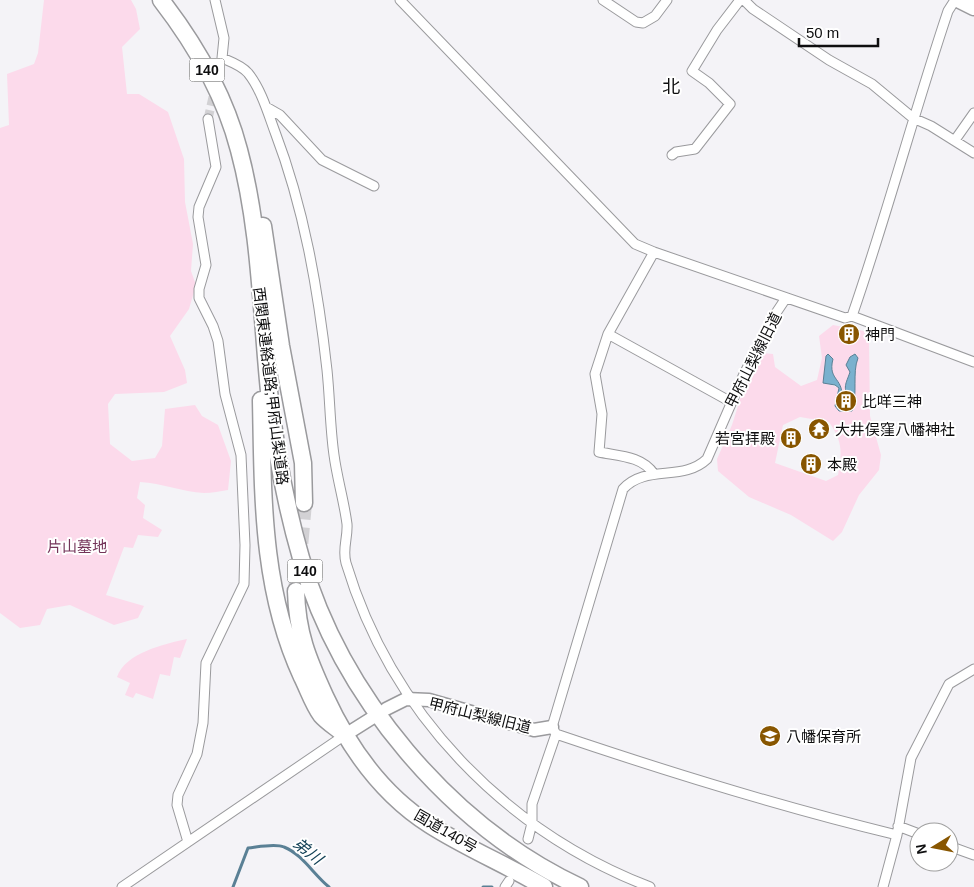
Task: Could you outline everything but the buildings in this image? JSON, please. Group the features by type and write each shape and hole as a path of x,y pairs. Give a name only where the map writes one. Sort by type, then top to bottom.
{"highway":[{"name":"西関東連絡道路;甲府山梨道路","path":"161,0 192,44 219,94 239,148 249,194 269,392 281,477 301,560 332,636 374,708 402,746 434,782 468,814 504,842 535,863 580,887"},
{"path":"960,0 974,7"},
{"path":"239,148 254,193 264,234 281,346 303,463 304,503"},
{"path":"249,194 258,328 263,508 268,566 277,610 298,667 322,715 345,735"},
{"path":"296,591 298,629 302,644 345,735"},
{"name":"国道140号","path":"345,735 363,763 378,781 411,811 448,835 498,860 544,887"}],"street":[{"path":"215,0 224,38 222,58 239,65 248,73 266,107 292,179 310,256 327,372 334,456 347,526 344,545 345,560 360,602 387,663 410,698 460,760 505,802 550,837 581,856 650,887"},
{"path":"400,0 635,244 786,298"},
{"path":"603,0 636,22 643,23 655,16 667,0"},
{"path":"672,156 676,152 695,149 730,104 710,83 692,71 717,30 742,0 829,60 872,84 913,118 955,140 974,153"},
{"path":"852,316 877,243 913,118 948,11 955,0"},
{"path":"266,107 280,115 322,160 374,186"},
{"path":"955,140 974,113"},
{"path":"188,842 177,805 178,794 197,754 203,723 206,663 244,584 241,455 225,394 218,341 199,298 199,289 206,265 198,217 199,206 216,167 208,119"},
{"path":"654,252 608,334 595,374 602,414 599,452 635,459 649,466 654,474"},
{"name":"甲府山梨線旧道","path":"386,709 397,702 410,698 429,700 534,730 554,730 618,501 629,483 639,477 691,470 699,467 711,451 731,402 774,316 786,298 845,318 852,316 974,362"},
{"path":"608,334 731,402"},
{"path":"883,887 897,830 911,758 949,684 974,669"},
{"path":"122,887 372,718"},
{"path":"528,839 532,822 532,804 554,730 651,766 793,809 909,832"},
{"path":"959,850 974,855"}],"green space":[{"name":"片山墓地","path":"44,0 131,0 136,9 140,29 122,47 127,94 139,94 168,112 184,159 185,202 193,244 191,271 196,285 189,309 170,336 185,370 187,383 164,392 115,394 108,404 110,444 132,461 155,458 162,446 165,409 195,405 202,416 218,425 231,461 228,490 207,493 196,492 140,482 137,498 145,505 143,518 162,530 158,537 138,535 133,548 124,547 106,595 144,606 138,618 114,625 70,605 47,609 40,625 20,628 0,613 0,128 9,125 7,74 34,64 38,53"},
{"path":"833,325 864,331 869,342 870,416 881,455 879,470 859,495 842,532 833,541 791,515 749,497 718,471 717,459 732,425 742,393 762,353 773,354 775,367 801,386 817,380 822,358 819,336","holes":["856,354 858,358 855,370 855,398 852,411 835,406 840,388 843,393 841,402 844,407 849,406 850,400 845,392 850,372 850,357","826,356 833,359 832,373 840,388 828,384 825,375","800,417 829,422 839,441 840,460 838,475 826,481 775,463 783,425"]},
{"path":"187,639 180,658 174,657 170,676 160,674 153,699 136,693 133,698 125,695 130,683 117,677 121,669 128,662 146,651"}],"water":[{"path":"828,354 833,359 832,372 841,388 841,402 844,407 849,406 850,400 845,389 850,372 846,365 850,357 855,354 858,358 855,370 855,398 852,411 839,411 835,406 839,388 835,385 823,383 826,356"}],"waterway":[{"name":"弟川","path":"233,887 248,848 271,845 284,847 297,855 329,887"},
{"name":"弟川","path":"483,887 492,887"}],"tunnel":[{"path":"208,119 222,58"},
{"path":"296,591 304,503"}],"place":[{"name":"神門","path":"849,334"},
{"name":"比咩三神","path":"846,401"},
{"name":"大井俣窪八幡神社","path":"819,429"},
{"name":"若宮拝殿","path":"791,438"},
{"name":"本殿","path":"811,464"},
{"name":"八幡保育所","path":"770,736"}],"district":[{"name":"北","path":"671,87"}]}
